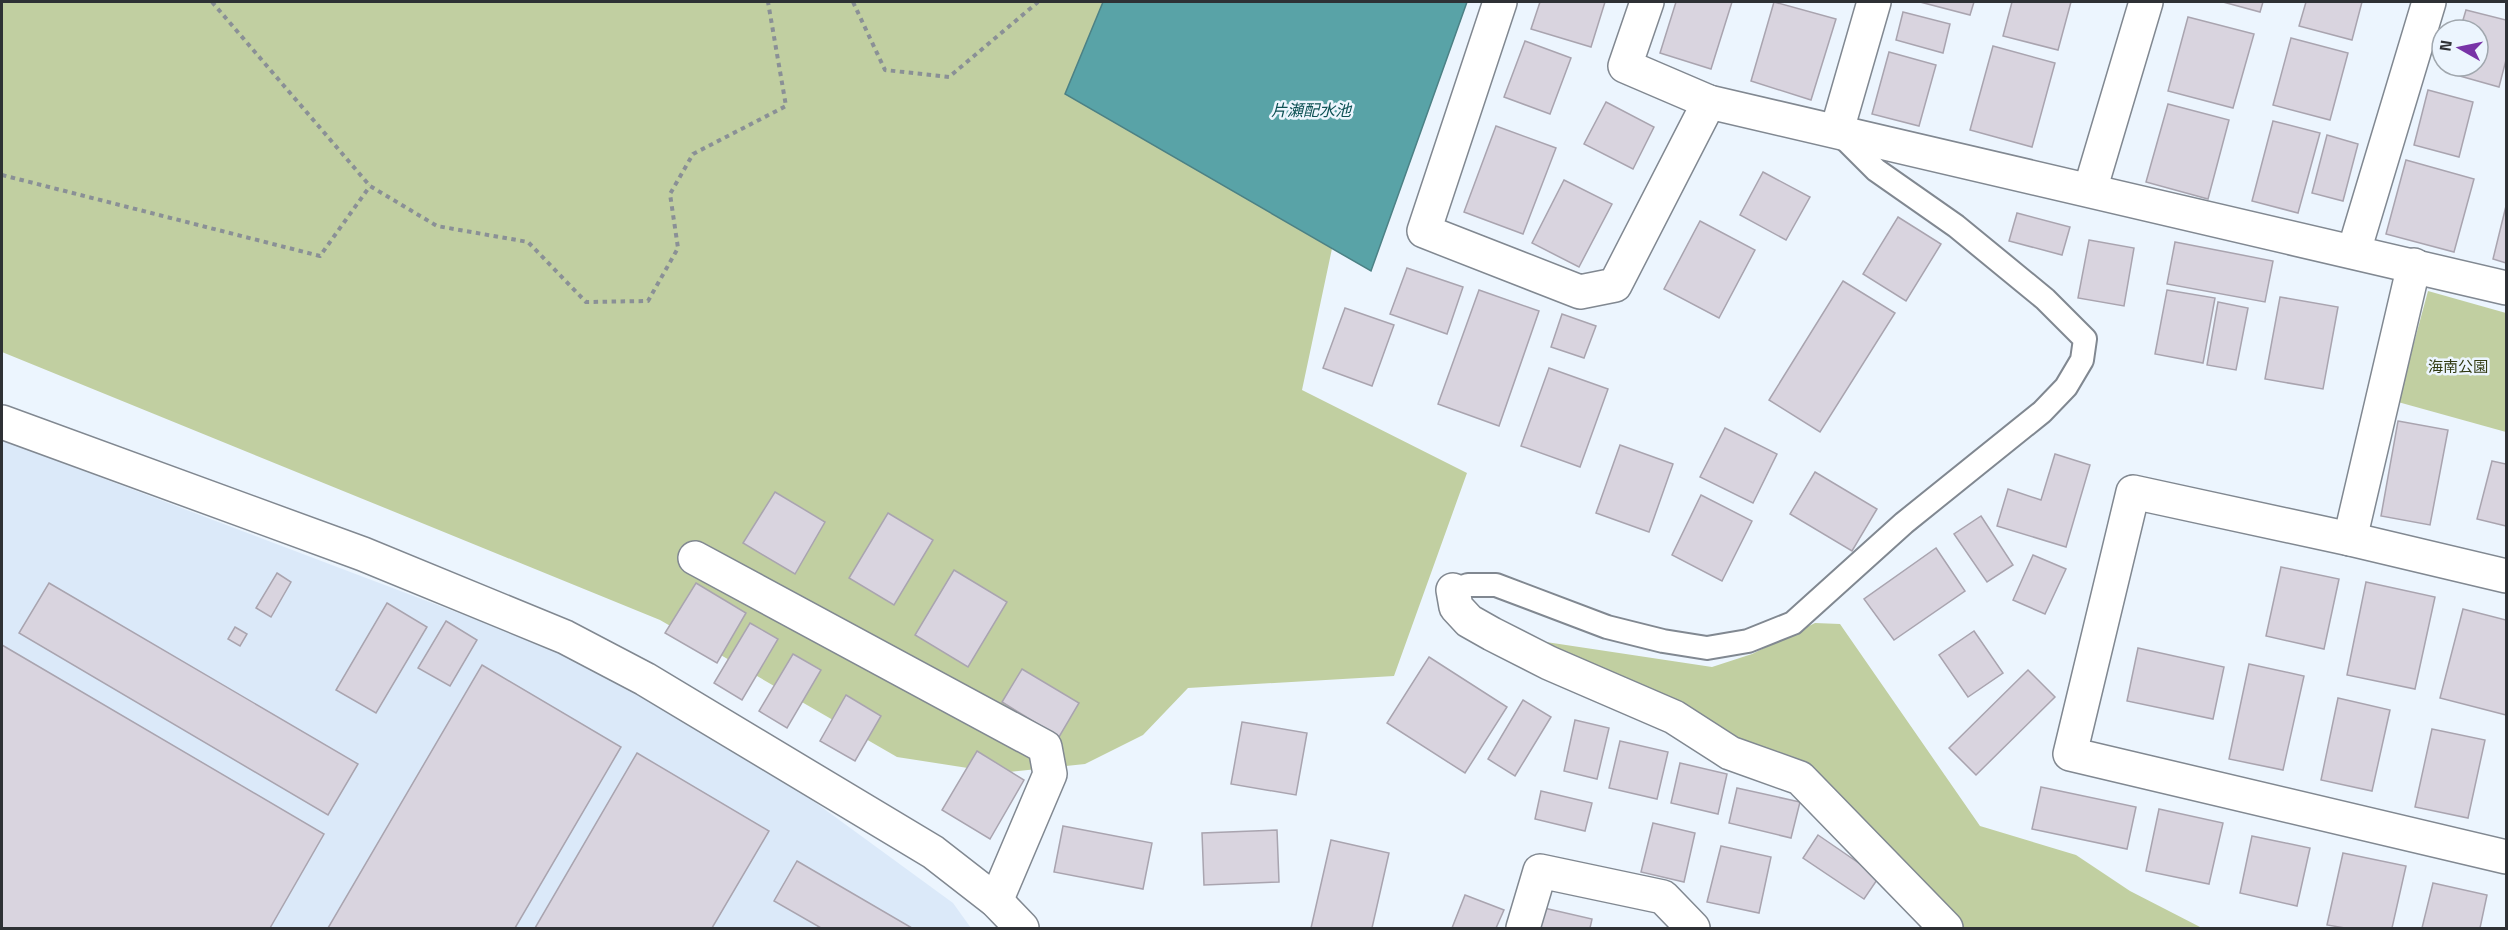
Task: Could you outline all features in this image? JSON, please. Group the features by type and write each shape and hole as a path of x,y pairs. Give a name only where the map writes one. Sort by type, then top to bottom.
{"street":[{"path":"1500,2 1424,231 1580,292 1615,285 1708,102"},
{"path":"1647,2 1624,66 1708,102 1837,130 2506,288"},
{"path":"1837,130 1874,2"},
{"path":"2090,190 2145,2"},
{"path":"2354,251 2429,2"},
{"path":"2350,539 2414,265"},
{"path":"2,422 363,554 565,637 645,679 933,852 996,901 1022,928"},
{"path":"2506,576 2350,539 2133,492 2070,753 2506,857"},
{"path":"694,558 1045,747 1050,774 996,901"},
{"path":"1453,590 1456,607 1469,621 1484,630 1549,663 1674,717 1730,753 1800,778 1946,928"},
{"path":"1523,928 1540,871 1663,897 1693,928"}],"lane":[{"path":"1453,590 1468,585 1496,585 1607,627 1663,641 1707,648 1748,641 1792,622 1904,523 2042,412 2066,387 2082,360 2085,339 2045,299 1956,226 1876,170 1837,130"}],"path":[{"path":"212,2 370,186 437,226 528,242 586,302 648,301 678,248 670,194 693,154 786,106 768,2"},
{"path":"853,2 885,70 949,77 1038,2"},
{"path":"2,175 320,256 370,186"}],"shaded area":[{"path":"2,440 588,662 801,792 953,903 971,928 2,928"}],"green space":[{"path":"2,2 1105,2 1337,225 1302,390 1467,473 1394,676 1188,688 1143,735 1085,764 1000,773 897,757 660,620 2,352"},
{"name":"海南公園","path":"2428,291 2506,313 2506,432 2398,402"},
{"path":"1815,623 1840,624 1980,826 2076,855 2130,891 2202,928 1964,928 1822,779 1557,663 1546,642 1712,667 1752,654"}],"water":[{"name":"片瀬配水池","path":"1103,2 1467,2 1371,271 1065,94"}],"building":[{"path":"1540,2 1605,2 1591,47 1531,29"},
{"path":"1676,2 1732,2 1711,69 1660,53"},
{"path":"1774,2 1836,19 1811,100 1751,81"},
{"path":"1920,2 1974,2 1970,15"},
{"path":"2012,2 2071,2 2058,50 2003,36"},
{"path":"2223,2 2263,2 2260,12"},
{"path":"2306,2 2362,2 2352,40 2299,26"},
{"path":"2466,10 2506,20 2506,60 2499,87 2467,78 2490,78 2490,18 2464,18"},
{"path":"1903,12 1950,24 1943,53 1896,40"},
{"path":"2188,17 2254,34 2233,108 2168,91"},
{"path":"2291,38 2348,53 2330,120 2273,105"},
{"path":"1525,41 1571,58 1550,114 1504,97"},
{"path":"1993,46 2055,63 2032,147 1970,130"},
{"path":"1889,52 1936,65 1919,126 1872,114"},
{"path":"2428,90 2473,102 2459,157 2414,145"},
{"path":"1606,102 1654,127 1633,169 1584,144"},
{"path":"2168,104 2229,120 2208,199 2146,182"},
{"path":"2273,121 2320,133 2298,213 2252,201"},
{"path":"1496,126 1556,148 1523,234 1464,212"},
{"path":"2327,135 2358,144 2343,201 2312,193"},
{"path":"2406,160 2474,179 2454,252 2386,234"},
{"path":"1763,172 1810,197 1786,240 1740,215"},
{"path":"1564,180 1612,204 1579,267 1532,243"},
{"path":"2506,206 2506,263 2493,259"},
{"path":"2017,213 2070,227 2062,255 2009,241"},
{"path":"1898,217 1941,244 1906,301 1863,274"},
{"path":"1700,221 1755,250 1719,318 1664,289"},
{"path":"2089,240 2134,248 2124,306 2078,298"},
{"path":"2175,242 2273,261 2265,302 2167,284"},
{"path":"1407,268 1463,287 1447,334 1390,314"},
{"path":"1843,281 1895,313 1820,432 1769,400"},
{"path":"1479,290 1539,311 1499,426 1438,404"},
{"path":"2167,290 2215,298 2203,363 2155,354"},
{"path":"2280,297 2338,307 2323,389 2265,379"},
{"path":"2218,302 2248,308 2236,370 2207,365"},
{"path":"1345,308 1394,325 1372,386 1323,368"},
{"path":"1562,314 1596,326 1584,358 1551,347"},
{"path":"1549,368 1608,389 1580,467 1521,446"},
{"path":"2398,421 2448,430 2430,525 2381,516"},
{"path":"1725,428 1777,454 1753,503 1700,477"},
{"path":"1620,445 1673,464 1649,532 1596,513"},
{"path":"2055,454 2090,465 2066,547 1997,526 2008,489 2041,500"},
{"path":"2492,461 2506,464 2506,526 2477,519"},
{"path":"1815,472 1877,509 1852,551 1790,514"},
{"path":"775,492 825,522 795,574 743,543"},
{"path":"1701,495 1752,521 1722,581 1672,555"},
{"path":"888,513 933,540 894,605 849,578"},
{"path":"1981,516 2013,565 1987,582 1954,534"},
{"path":"1936,548 1965,591 1894,640 1864,599"},
{"path":"2033,555 2066,569 2045,614 2013,600"},
{"path":"2281,567 2339,579 2324,649 2266,636"},
{"path":"954,570 1007,602 968,667 915,635"},
{"path":"277,573 291,582 271,617 256,608"},
{"path":"2366,582 2435,597 2415,689 2347,675"},
{"path":"49,583 358,764 328,815 19,633"},
{"path":"696,583 746,613 717,663 665,633"},
{"path":"387,603 427,627 376,713 336,690"},
{"path":"2463,609 2506,620 2506,715 2440,698"},
{"path":"446,621 477,640 450,686 418,668"},
{"path":"750,623 778,639 742,700 714,683"},
{"path":"235,627 247,634 240,646 228,639"},
{"path":"1974,631 2003,673 1968,697 1939,655"},
{"path":"2,645 324,834 270,928 2,928"},
{"path":"2138,648 2224,667 2213,719 2127,701"},
{"path":"793,654 821,670 787,728 759,711"},
{"path":"1429,657 1507,707 1465,773 1387,723"},
{"path":"2249,664 2304,676 2283,770 2229,759"},
{"path":"482,665 621,747 515,928 328,928"},
{"path":"1022,669 1079,703 1059,737 1002,702"},
{"path":"2028,670 2055,697 1976,775 1949,748"},
{"path":"846,695 881,716 855,761 820,741"},
{"path":"2338,698 2390,710 2372,791 2321,780"},
{"path":"1523,700 1551,717 1515,776 1488,759"},
{"path":"1575,720 1609,728 1597,779 1564,771"},
{"path":"1242,722 1307,733 1296,795 1231,784"},
{"path":"2432,729 2485,740 2468,818 2415,807"},
{"path":"1620,741 1668,752 1657,799 1609,788"},
{"path":"977,751 1024,780 990,839 942,810"},
{"path":"637,753 769,831 712,928 535,928"},
{"path":"1680,763 1727,774 1718,814 1671,803"},
{"path":"2041,787 2136,807 2127,849 2032,829"},
{"path":"1737,788 1800,802 1791,838 1729,823"},
{"path":"1541,791 1592,803 1585,831 1535,819"},
{"path":"2159,809 2223,823 2209,884 2146,871"},
{"path":"1653,823 1695,833 1684,882 1641,872"},
{"path":"1063,826 1152,843 1143,889 1054,872"},
{"path":"1277,830 1279,882 1204,885 1202,833"},
{"path":"1818,835 1879,877 1864,899 1803,858"},
{"path":"2252,836 2310,848 2297,906 2240,893"},
{"path":"1331,840 1389,853 1372,928 1311,928"},
{"path":"1721,846 1771,857 1759,913 1707,902"},
{"path":"2343,853 2406,866 2392,928 2345,928 2327,925"},
{"path":"797,861 912,928 821,928 774,901"},
{"path":"2433,883 2487,895 2480,928 2422,928"},
{"path":"1465,895 1504,910 1496,928 1452,928"},
{"path":"1544,908 1592,919 1590,928 1539,928"}]}
